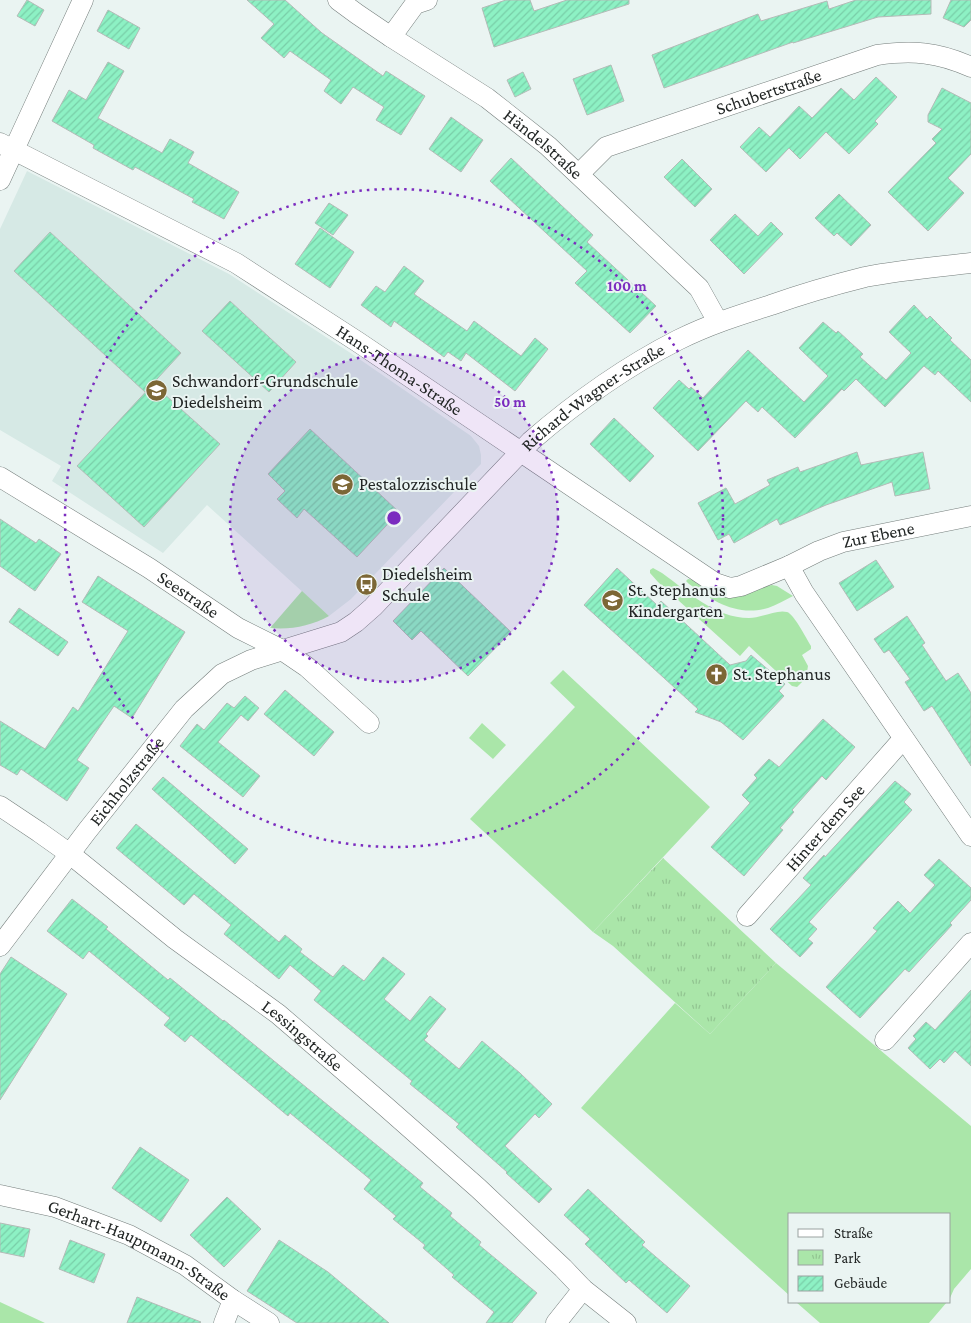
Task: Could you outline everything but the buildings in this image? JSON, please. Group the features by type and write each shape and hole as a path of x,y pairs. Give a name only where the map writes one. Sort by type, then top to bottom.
{"street":[{"path":"0,180 7,146 83,0"},
{"name":"Händelstraße","path":"338,0 391,37 487,98 579,174 699,288 718,322"},
{"path":"391,37 415,4 427,0"},
{"name":"Schubertstraße","path":"579,174 606,147 877,56 901,52 924,53 956,60 971,67"},
{"name":"Hans-Thoma-Straße","path":"7,146 236,263 358,342 715,583 730,588 740,586 789,566"},
{"name":"Richard-Wagner-Straße","path":"282,650 341,632 356,622 373,607 531,441 555,420 630,367 678,340 718,322 814,290 867,277 971,263"},
{"name":"Seestraße","path":"0,477 149,568 238,628 282,650 307,667 369,723"},
{"name":"Zur Ebene","path":"789,566 819,551 843,542 971,516"},
{"path":"789,566 804,593 971,836"},
{"name":"Eichholzstraße","path":"0,946 86,831 184,709 222,674 251,660 282,650"},
{"name":"Hinter dem See","path":"747,916 903,739"},
{"name":"Lessingstraße","path":"0,806 70,854 175,940 278,1014 478,1188 583,1289 626,1323"},
{"path":"885,1040 971,943"},
{"name":"Gerhart-Hauptmann-Straße","path":"0,1195 55,1207 129,1235 184,1264 269,1323"},
{"path":"556,1323 583,1289"},
{"path":"224,1323 234,1300"}],"shaded area":[{"name":"Schwandorf-Grundschule Diedelsheim","path":"27,171 229,274 349,352 471,436 479,446 481,464 351,599 329,616 207,505 163,553 52,481 61,466 0,430 0,229"}],"green space":[{"path":"653,568 702,602 725,614 749,618 783,611 790,614 811,646 811,649 802,655 808,666 806,678 797,687 792,686 749,646 740,656 658,582 650,573 650,570"},
{"path":"688,579 759,588 772,585 793,596 768,608 757,610 736,609 707,596 689,584 686,581"},
{"path":"302,591 329,616 301,626 270,628"},
{"path":"563,670 710,807 593,932 470,819 575,707 550,683"},
{"path":"482,723 506,745 493,759 469,738"},
{"path":"663,858 776,963 710,1034 613,946 593,932"},
{"path":"776,963 971,1126 971,1269 954,1289 951,1296 951,1213 788,1213 788,1294 581,1108 675,1003 710,1034"},
{"path":"0,1302 45,1323 0,1323"},
{"path":"797,1303 946,1303 929,1323 820,1323"}],"place":[{"name":"Schwandorf-Grundschule Diedelsheim","path":"156,391"},
{"name":"Pestalozzischule","path":"343,484"},
{"name":"Diedelsheim Schule","path":"366,584"},
{"name":"St. Stephanus Kindergarten","path":"612,600"},
{"name":"St. Stephanus","path":"717,674"}]}
